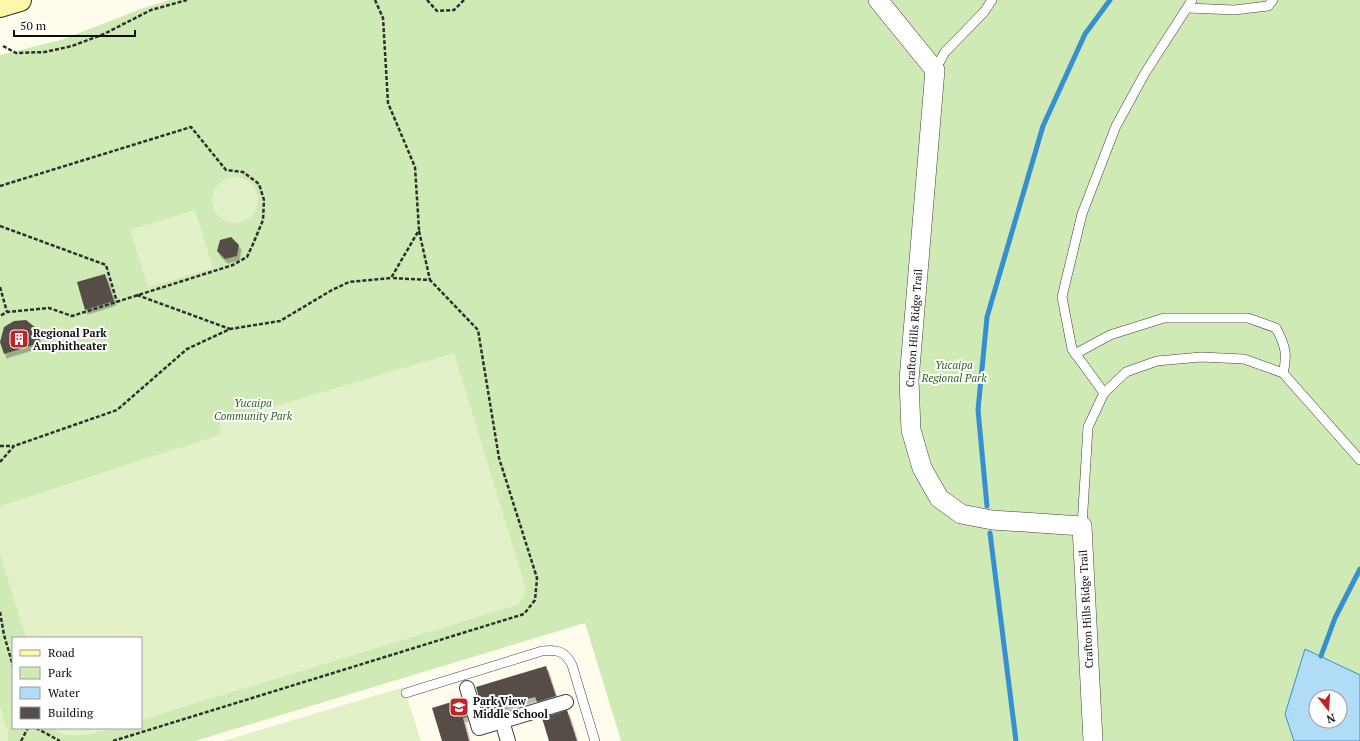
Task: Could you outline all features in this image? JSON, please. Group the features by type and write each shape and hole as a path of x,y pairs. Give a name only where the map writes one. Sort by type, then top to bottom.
{"main road":[{"path":"0,6 20,0"}],"street":[{"path":"878,0 935,70"},
{"name":"Crafton Hills Ridge Trail","path":"935,70 909,380 911,430 922,468 938,498 961,514 992,520 1082,526 1093,741"},
{"path":"467,688 479,728 566,702"},
{"path":"502,721 508,741"}],"lane":[{"path":"935,70 945,52 984,12 992,0"},
{"path":"1104,393 1072,349 1062,297 1082,214 1116,126 1145,73 1190,4 1234,10 1268,6 1273,0"},
{"path":"1076,354 1110,335 1164,318 1248,318 1276,328 1284,343 1286,362 1283,373"},
{"path":"1082,526 1088,427 1104,393 1126,372 1157,361 1201,357 1244,359 1283,373 1360,460"},
{"path":"406,693 542,651 561,651 568,657 572,665 595,741"}],"path":[{"path":"3,46 16,52 45,52 72,46 104,34 151,10 187,0"},
{"path":"113,741 524,614 535,600 537,578 499,458 478,330 430,280 419,230 415,167 388,103 383,18 375,0"},
{"path":"427,0 437,11 454,10 464,0"},
{"path":"0,186 191,127 226,170 243,172 258,184 264,200 263,220 247,257 233,265 72,316 49,308 7,312 0,316"},
{"path":"0,226 106,265 117,302"},
{"path":"391,278 419,230"},
{"path":"0,446 14,446 117,410 187,349 230,329 280,321 332,290 349,282 391,278 430,280"},
{"path":"0,287 7,312"},
{"path":"137,295 230,329"},
{"path":"0,462 14,446"},
{"path":"0,612 4,635 12,663"},
{"path":"21,741 27,729"},
{"path":"38,729 60,741"}],"green space":[{"name":"Yucaipa Regional Park","path":"170,0 1360,0 1360,741 621,741 585,623 195,741 0,741 0,55 61,40 146,7"},
{"path":"240,177 252,183 257,191 257,209 252,217 244,222 230,223 218,217 213,209 212,195 218,183 226,178"},
{"path":"195,210 213,268 148,287 130,230"},
{"path":"454,353 525,586 524,596 517,605 142,720 142,637 26,637 0,554 0,506 222,434 219,423"},
{"path":"404,687 421,741 223,741"},
{"path":"0,705 8,732 8,741 0,741"},
{"path":"54,729 110,729 81,735 58,732"}],"water":[{"path":"1305,649 1360,675 1360,741 1294,741 1285,714"}],"building":[{"path":"231,237 239,245 237,256 225,259 217,251 220,240"},
{"path":"105,274 114,301 85,310 77,282"},
{"name":"Regional Park Amphitheater","path":"26,320 36,328 40,343 4,354 0,342 4,327 14,321"},
{"path":"546,666 556,696 537,702 535,697 483,712 476,687"},
{"path":"461,699 467,717 463,718 469,741 442,741 432,708"},
{"path":"567,710 577,741 549,741 542,718"}],"waterway":[{"path":"987,506 978,410 987,317 1043,126 1085,34 1110,0"},
{"path":"990,533 1016,741"},
{"path":"1321,656 1335,618 1360,569"}],"place":[{"name":"Regional Park Amphitheater","path":"19,339"},
{"name":"Park View Middle School","path":"459,707"}],"park label":[{"name":"Yucaipa Community Park","path":"253,409"}]}
